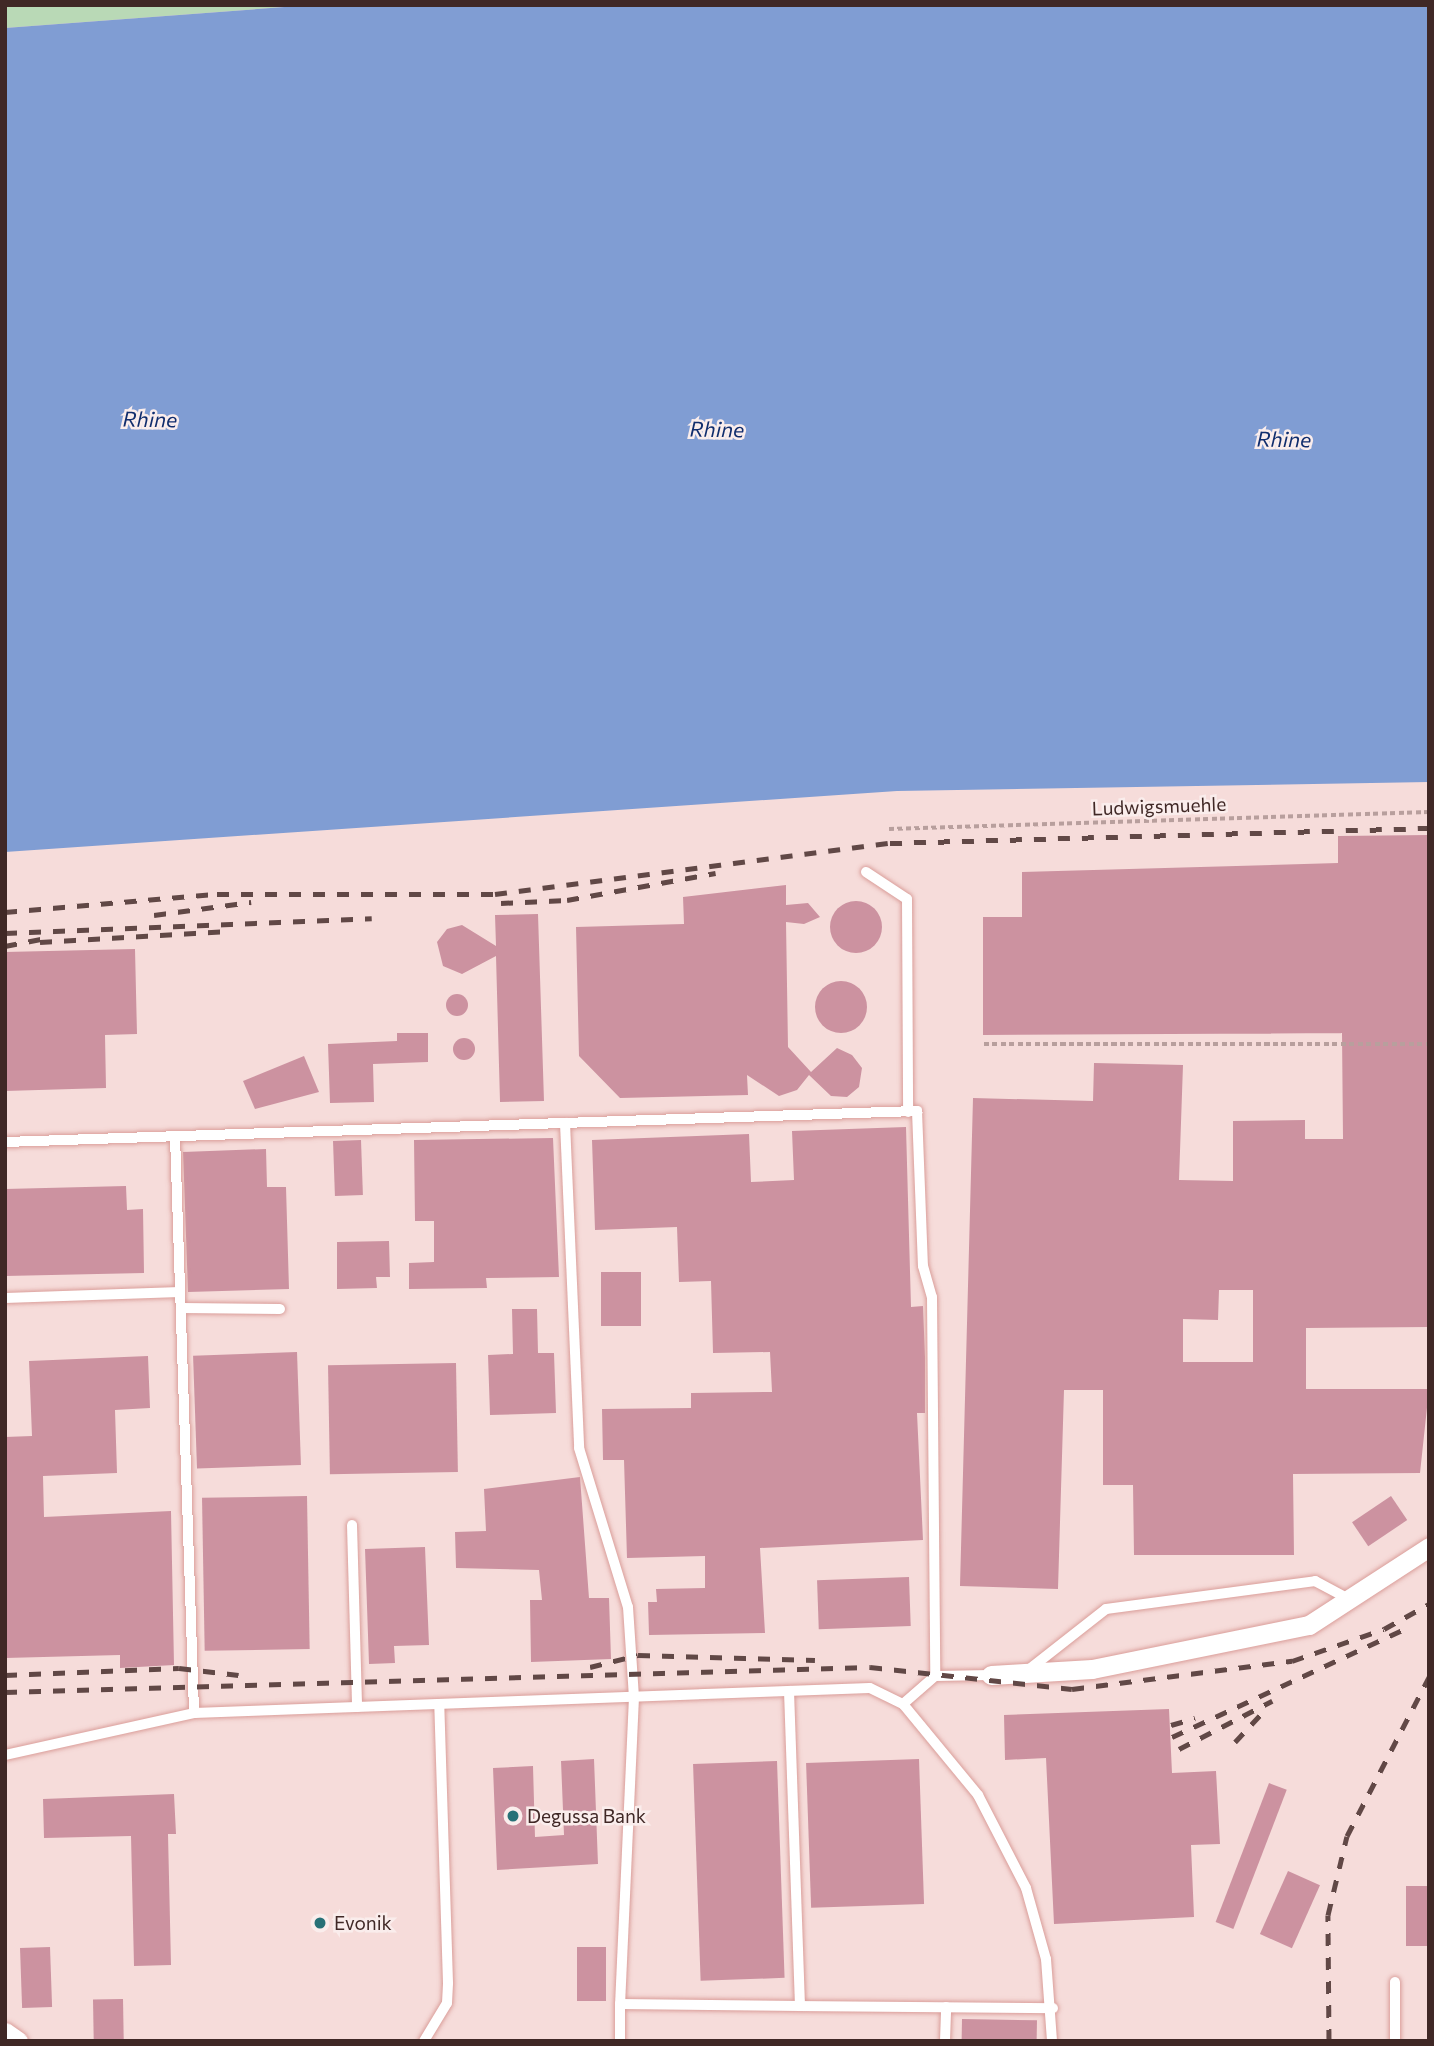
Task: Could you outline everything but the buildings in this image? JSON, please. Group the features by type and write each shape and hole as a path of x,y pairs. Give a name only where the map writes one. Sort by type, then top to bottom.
{"street":[{"path":"992,1675 1092,1670 1309,1625 1429,1547"},
{"path":"5,2032 18,2041"}],"lane":[{"path":"866,872 907,899 908,1112"},
{"path":"5,1142 918,1111 922,1266 932,1297 935,1676"},
{"path":"565,1123 579,1448 628,1607 634,1697 620,2041"},
{"path":"175,1136 194,1713"},
{"path":"5,1298 180,1293"},
{"path":"181,1308 280,1309"},
{"path":"352,1525 357,1707"},
{"path":"1024,1674 1107,1609 1315,1581 1349,1599"},
{"path":"904,1704 935,1676 992,1675"},
{"path":"5,1755 194,1713 870,1688 904,1704 950,1755 998,1828 1033,1910 1053,2008 1052,2041"},
{"path":"789,1691 800,2006"},
{"path":"424,2041 447,2003 448,1983 439,1704"},
{"path":"1395,1982 1395,2041"},
{"path":"620,2004 1053,2008"},
{"path":"945,2041 946,2007"}],"path":[{"name":"Ludwigsmuehle","path":"889,829 1429,812"},
{"path":"984,1044 1429,1044"}],"green space":[{"path":"5,5 311,5 5,28"}],"water":[{"name":"Rhine","path":"311,5 1429,5 1429,782 897,791 5,852 5,28"}],"railway":[{"path":"5,912 217,894 495,894 890,843 1429,828"},
{"path":"501,903 567,900 716,873"},
{"path":"154,915 251,902"},
{"path":"5,933 372,918"},
{"path":"40,942 229,931"},
{"path":"5,946 51,937"},
{"path":"5,1692 870,1667 1072,1689 1292,1661 1384,1629 1429,1604"},
{"path":"1172,1737 1402,1630"},
{"path":"590,1667 638,1655 815,1660"},
{"path":"5,1675 179,1668 239,1675"},
{"path":"1329,2041 1328,1915 1347,1836 1429,1677"},
{"path":"1179,1749 1272,1701"},
{"path":"1235,1742 1262,1713"},
{"path":"1171,1725 1195,1718"}],"place":[{"name":"Degussa Bank","path":"513,1816"},
{"name":"Evonik","path":"320,1923"}]}
